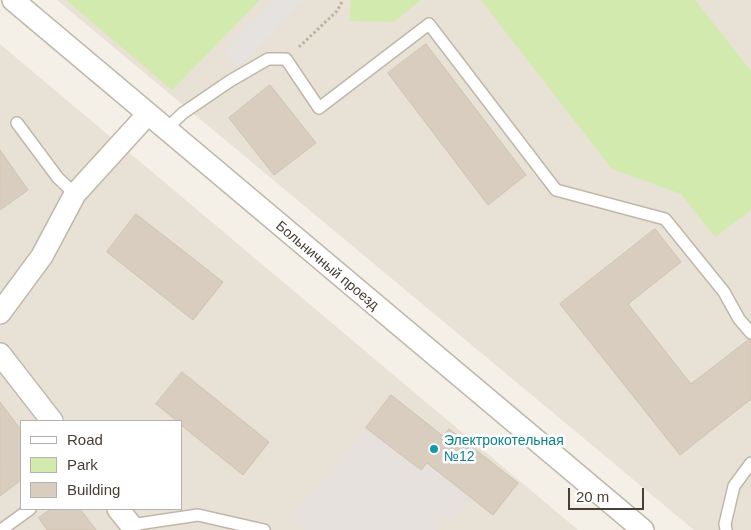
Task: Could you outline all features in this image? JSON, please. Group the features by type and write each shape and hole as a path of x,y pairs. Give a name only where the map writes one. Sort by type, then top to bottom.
{"street":[{"name":"Больничный проезд","path":"12,0 643,530"},
{"path":"0,313 42,256 75,194 147,115"},
{"path":"0,354 51,420"}],"lane":[{"path":"165,130 182,112 268,60 286,60 319,108 429,24 556,190 665,219 724,292 739,319 751,333"},
{"path":"17,123 58,178 75,194"},
{"path":"726,530 734,486 751,463"},
{"path":"1,530 29,510"},
{"path":"127,521 198,515 264,530"}],"path":[{"path":"286,60 337,11 343,0"}],"shaded area":[{"path":"57,0 751,0 751,530 694,530"},
{"path":"274,0 304,0 239,67 224,52"},
{"path":"0,44 578,530 0,530"},
{"path":"391,395 442,436 449,429 518,483 493,515 470,497 452,519 447,516 436,530 304,530 290,519"}],"green space":[{"path":"66,0 260,0 172,90"},
{"path":"351,0 421,0 394,22 349,21"},
{"path":"481,0 695,0 751,71 751,210 715,237 681,194 612,169"}],"building":[{"path":"426,44 526,175 488,205 388,73"},
{"path":"270,85 316,143 274,175 229,118"},
{"path":"0,150 28,190 0,210"},
{"path":"136,214 223,282 193,320 107,252"},
{"path":"655,229 681,262 628,304 691,384 748,340 751,340 751,399 680,455 560,304"},
{"path":"182,372 269,442 243,475 182,426 182,420 176,420 156,404"},
{"name":"Электрокотельная №12","path":"391,395 443,436 449,429 518,483 493,515 427,463 421,470 366,428"},
{"path":"0,402 20,429 20,481 0,496"},
{"path":"50,510 81,510 96,530 47,530 39,518"}],"place":[{"name":"Электрокотельная №12","path":"434,449"}]}
